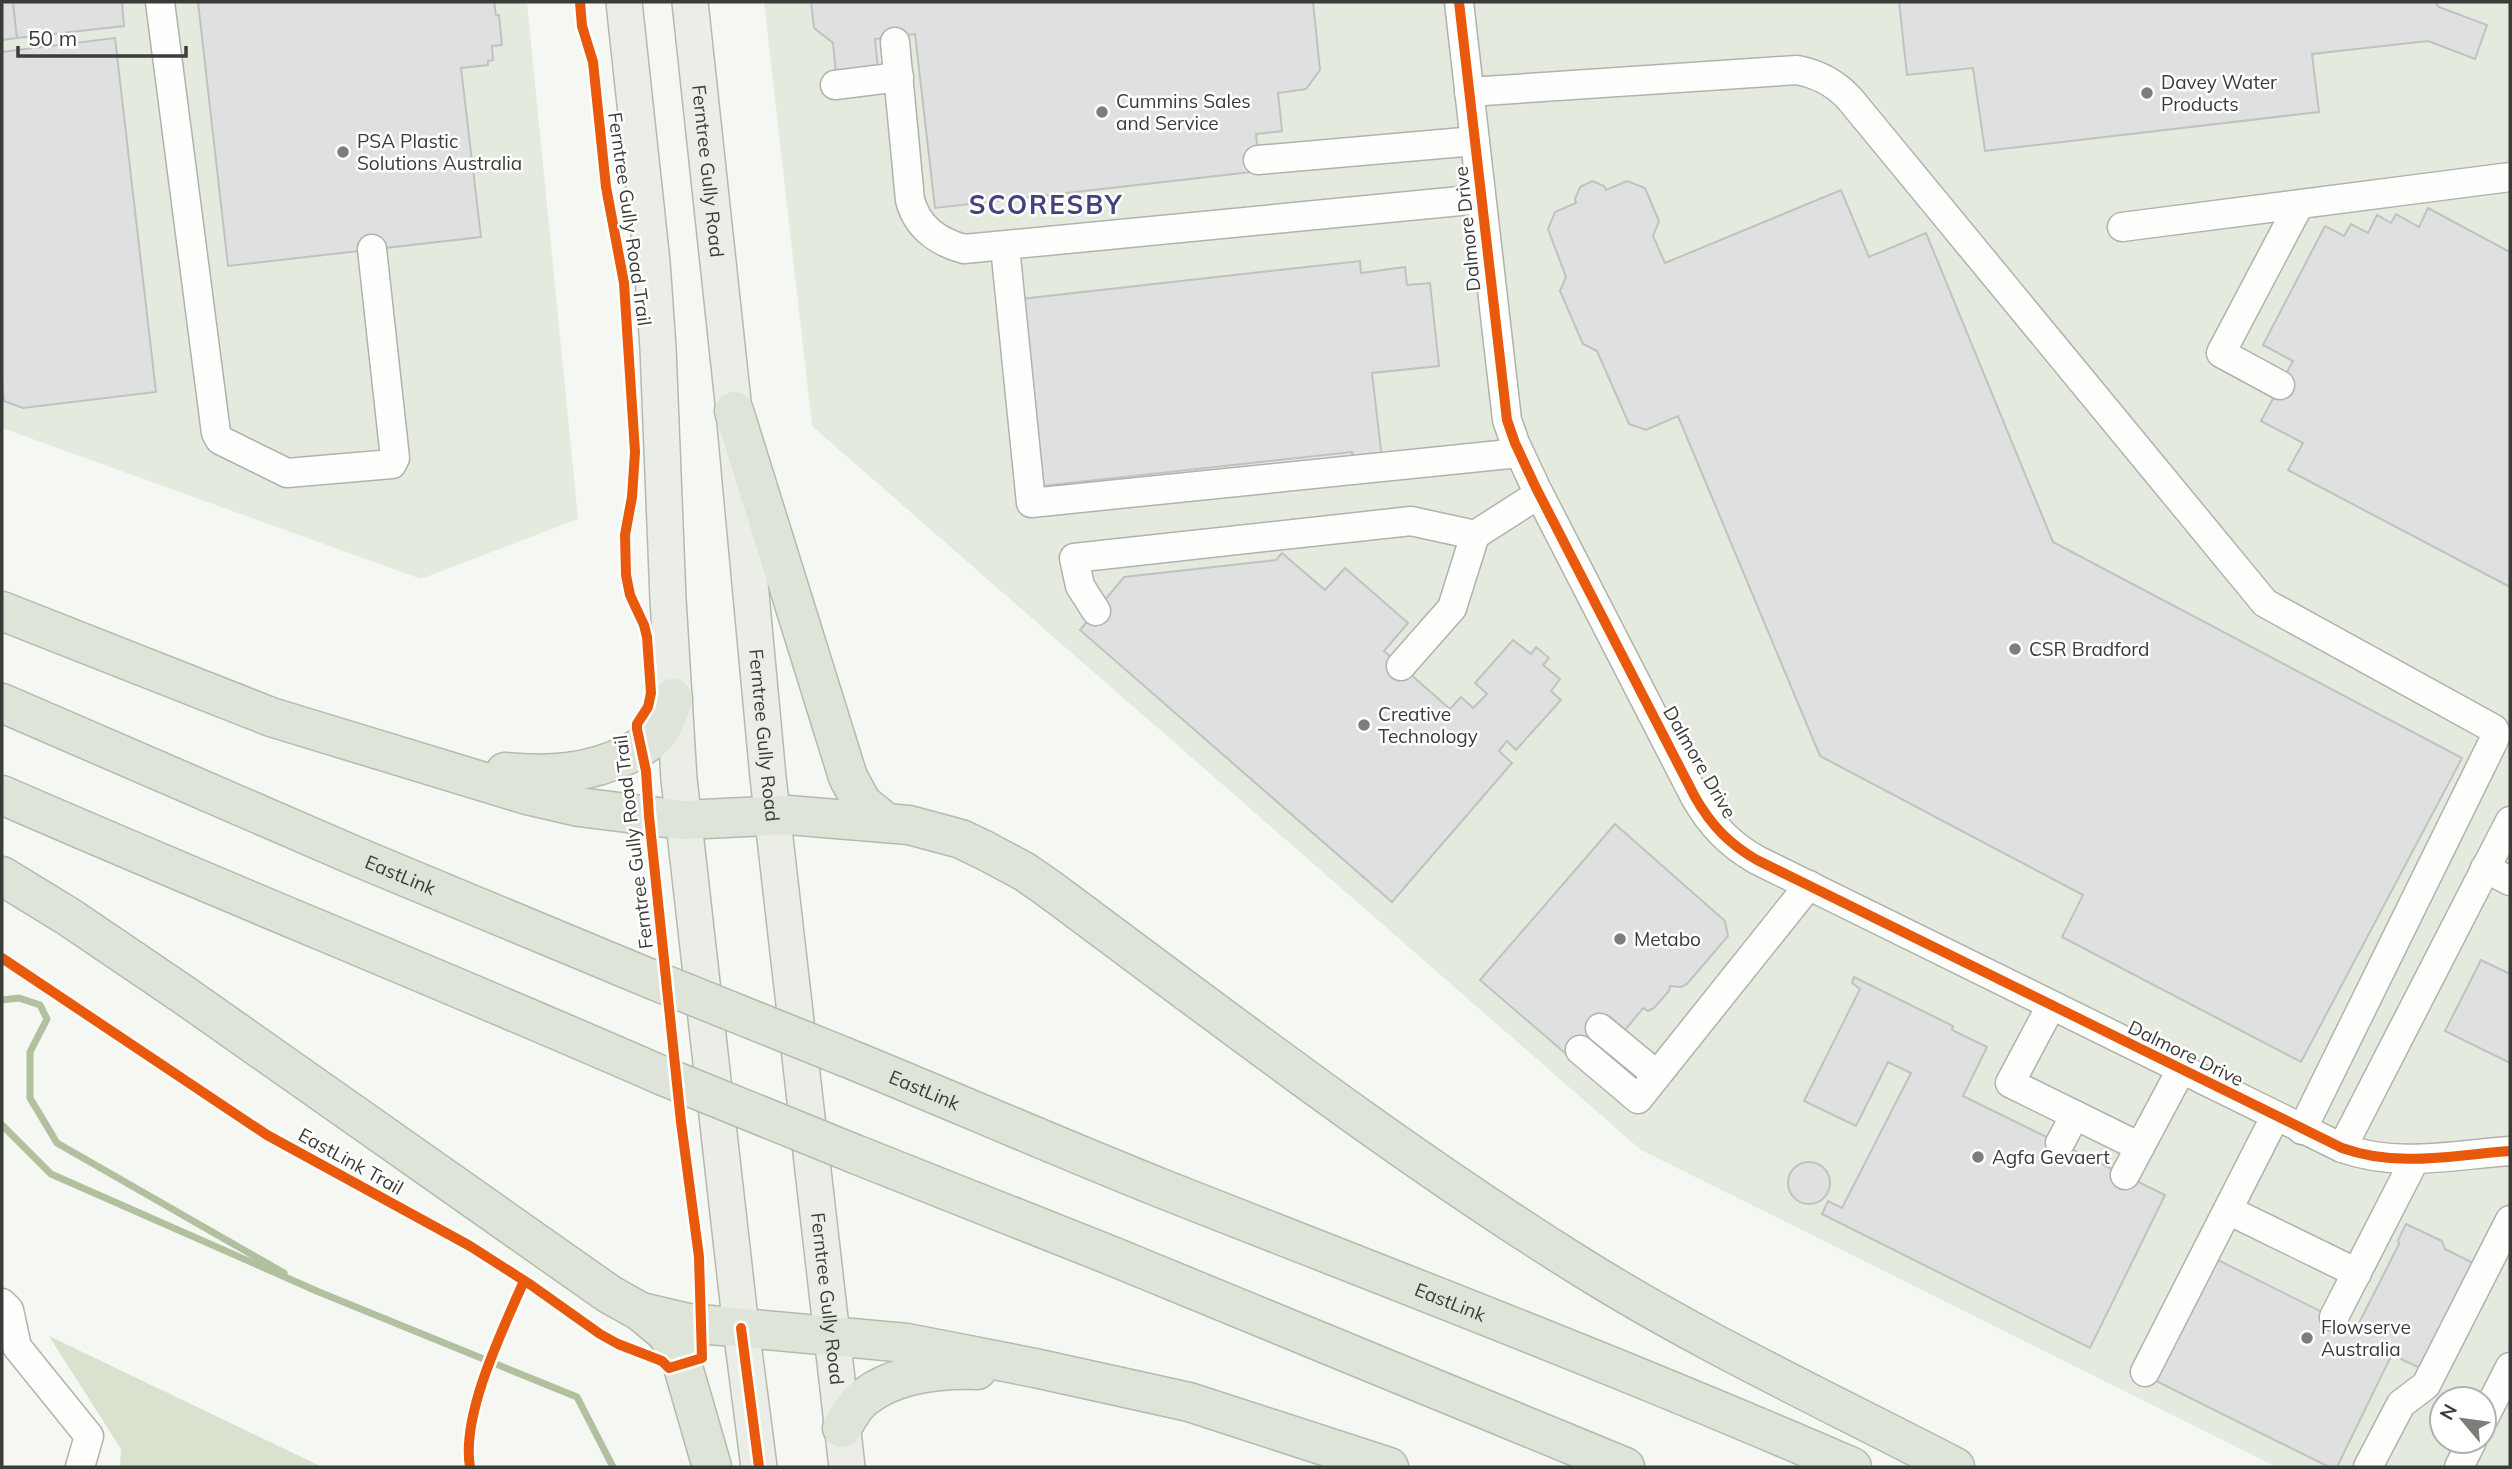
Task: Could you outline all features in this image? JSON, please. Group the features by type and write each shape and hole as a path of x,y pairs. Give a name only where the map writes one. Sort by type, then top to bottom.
{"highway":[{"path":"734,411 848,777 862,803 884,822"},
{"path":"2,611 271,717 464,778 566,804 683,820 788,815 884,822 909,825 961,839 1025,872 1385,1136 1568,1259 1705,1338 1955,1467"},
{"path":"419,763 529,774 553,775 585,770 613,761 645,745 663,724 673,698"},
{"name":"EastLink","path":"2,703 651,979 1167,1190 1722,1410 1852,1467"},
{"path":"2,795 274,913 457,986 663,1076 1186,1286 1625,1467"},
{"path":"2,876 69,917 184,995 609,1294 641,1312 666,1333 679,1353 712,1467"},
{"path":"641,1312 688,1324 906,1343 944,1350 1189,1402 1389,1467"},
{"path":"842,1428 856,1405 879,1389 904,1379 953,1369 1111,1385"}],"main road":[{"path":"624,2 652,262 673,698 683,820 759,1467"},
{"name":"Ferntree Gully Road","path":"690,2 734,411 772,817 847,1467"}],"street":[{"path":"160,2 216,433 220,440 287,473 392,464 395,458 372,249"},
{"name":"Dalmore Drive","path":"1459,2 1507,420 1539,494 1710,822 1742,852 2342,1148 2384,1159 2510,1151"},
{"path":"895,42 910,200 914,212 930,232 953,246 976,249 1005,247 1481,199"},
{"path":"1469,92 1797,70 1810,72 1832,82 1858,109 2265,603 2494,729 2494,740 2302,1130"},
{"path":"835,85 899,77"},
{"path":"1258,160 1475,141"},
{"path":"2122,227 2510,177"},
{"path":"2280,385 2221,353 2299,205"},
{"path":"1005,247 1031,503 1519,453"},
{"path":"1401,666 1452,608 1475,535 1539,494"},
{"path":"1096,611 1080,586 1074,558 1411,521 1475,535"},
{"path":"2342,1148 2500,863 2510,821"},
{"path":"1580,1050 1638,1099 1809,885"},
{"path":"2051,1006 2010,1083 2140,1147"},
{"path":"1600,1028 1657,1075"},
{"path":"2124,1175 2181,1070"},
{"path":"2060,1143 2075,1115"},
{"path":"2145,1372 2275,1117"},
{"path":"2334,1317 2415,1159"},
{"path":"2228,1210 2357,1273"},
{"path":"2368,1467 2401,1404 2426,1385 2510,1220"},
{"path":"2,1303 9,1310 17,1348 89,1436 80,1467"}],"shaded area":[{"path":"2,2 527,2 578,519 421,579 2,428"},
{"path":"764,2 2510,2 2510,1467 2277,1467 1641,1150 812,426"}],"green space":[{"path":"49,1336 322,1467 120,1467 121,1449"}],"building":[{"path":"2,2 13,2 17,38 2,40"},
{"path":"13,2 122,2 124,26 17,38"},
{"name":"PSA Plastic Solutions Australia","path":"198,2 494,2 496,15 499,15 502,45 492,46 493,60 488,61 488,65 461,68 481,237 228,266"},
{"name":"Cummins Sales and Service","path":"811,2 1313,2 1320,70 1306,89 1278,93 1282,131 1256,134 1260,171 935,208 915,34 875,39 878,69 836,74 833,43 814,28"},
{"name":"Davey Water Products","path":"1899,2 2435,2 2439,7 2487,25 2475,59 2428,41 2312,54 2319,112 1985,151 1973,68 1907,75"},
{"path":"115,38 156,392 23,408 4,401 2,379 2,52"},
{"name":"CSR Bradford","path":"1592,181 1604,186 1606,190 1627,181 1645,188 1659,221 1653,236 1665,263 1841,190 1869,257 1926,233 2053,542 2462,758 2301,1062 2062,937 2083,895 1820,756 1678,416 1646,430 1629,424 1597,351 1583,344 1560,291 1566,277 1548,229 1555,212 1576,203 1580,187"},
{"path":"2428,208 2510,252 2510,587 2288,470 2303,443 2261,421 2293,361 2263,345 2325,226 2344,236 2351,224 2368,233 2377,215 2391,223 2396,214 2419,227"},
{"path":"1360,261 1361,273 1405,267 1407,285 1430,283 1439,366 1372,373 1382,459 1353,462 1352,452 1042,486 1021,299"},
{"name":"Creative Technology","path":"1282,553 1325,590 1345,568 1408,623 1384,651 1450,709 1461,697 1473,708 1487,694 1475,683 1513,640 1531,654 1536,647 1549,658 1543,665 1560,679 1551,691 1561,700 1516,750 1507,741 1499,751 1512,763 1392,902 1080,630 1124,577 1276,560"},
{"name":"Metabo","path":"1615,824 1725,921 1728,936 1687,984 1681,987 1670,986 1669,991 1654,1008 1648,1011 1643,1008 1625,1030 1610,1017 1572,1059 1480,980"},
{"path":"2481,960 2510,974 2510,1063 2445,1031"},
{"name":"Agfa Gevaert","path":"1854,977 1953,1026 1952,1030 1987,1047 1963,1096 2165,1195 2090,1348 1822,1214 1828,1201 1842,1208 1911,1073 1888,1062 1856,1126 1804,1101 1860,989 1852,983"},
{"path":"1809,1162 1824,1168 1830,1183 1824,1198 1809,1204 1794,1198 1788,1183 1794,1168"},
{"name":"Flowserve Australia","path":"2406,1224 2442,1241 2445,1249 2473,1263 2420,1368 2401,1359 2401,1351 2395,1348 2337,1467 2329,1467 2152,1379 2212,1257 2356,1329 2399,1244 2398,1240"}],"waterway":[{"path":"2,1000 19,998 40,1005 47,1019 30,1052 30,1098 57,1143 284,1273"},
{"path":"2,1125 51,1174 319,1292 577,1397 613,1467"}],"cycle path":[{"name":"Ferntree Gully Road Trail","path":"2,958 267,1135 470,1246 600,1334 662,1361 669,1368 702,1358 699,1257 681,1122 646,771 637,729 637,724 648,707 651,693 647,637 630,595 626,575 625,535 632,497 635,452 624,283 606,187 593,62 582,26 580,2"},
{"path":"1459,2 1507,420 1536,488 1695,797 1722,833 1757,860 2342,1148 2363,1154 2405,1159 2510,1151"},
{"path":"470,1467 469,1446 477,1398 524,1281"},
{"path":"741,1328 759,1467"}],"place":[{"name":"Davey Water Products","path":"2147,93"},
{"name":"Cummins Sales and Service","path":"1102,112"},
{"name":"PSA Plastic Solutions Australia","path":"343,152"},
{"name":"CSR Bradford","path":"2015,649"},
{"name":"Creative Technology","path":"1364,725"},
{"name":"Metabo","path":"1620,939"},
{"name":"Agfa Gevaert","path":"1978,1157"},
{"name":"Flowserve Australia","path":"2307,1338"}],"district":[{"name":"SCORESBY","path":"1046,205"}]}
